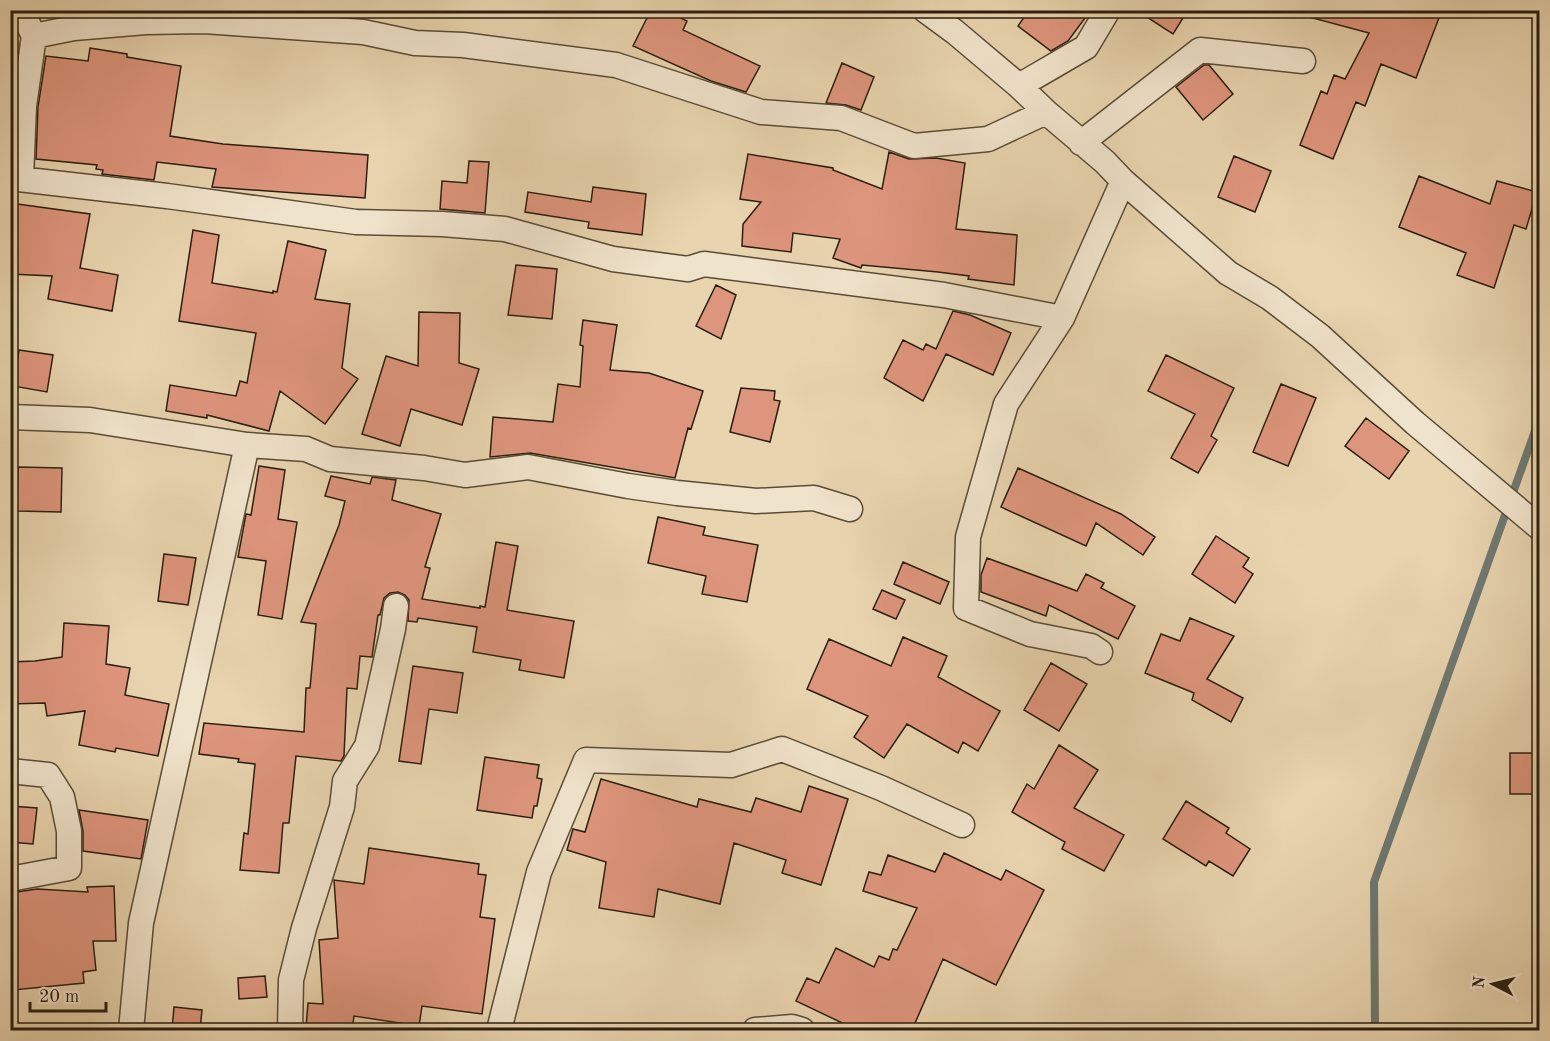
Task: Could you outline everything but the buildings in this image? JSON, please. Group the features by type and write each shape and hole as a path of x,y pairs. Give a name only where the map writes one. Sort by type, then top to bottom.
{"street":[{"path":"27,10 26,20 34,36 16,178 356,222 442,224 505,229 613,259 688,268 704,264 874,285 944,295 1062,318"},
{"path":"925,10 1019,86 1228,273 1270,298 1320,336 1415,423 1539,528"},
{"path":"1019,86 1086,47 1108,10"},
{"path":"34,36 74,28 146,22 204,21 363,32 415,43 464,45 616,64 761,112 841,118 914,146 988,139 1046,112"},
{"path":"1081,143 1200,50 1304,61"},
{"path":"1100,652 1091,646 1030,634 966,608 969,537 1006,404 1062,318 1123,181"},
{"path":"10,417 90,420 247,446 306,449 330,459 424,468 465,475 528,467 677,493 756,501 814,498 850,509"},
{"path":"131,1030 141,923 247,446"},
{"path":"290,1030 291,980 304,928 342,807 345,781 367,746 396,606"},
{"path":"499,1030 539,872 586,760 731,765 782,749 882,788 962,825"},
{"path":"10,771 48,775 62,796 69,831 69,868 10,879"},
{"path":"755,1030 792,1027 802,1030"}],"waterway":[{"path":"1375,1030 1374,882 1540,417"}]}
